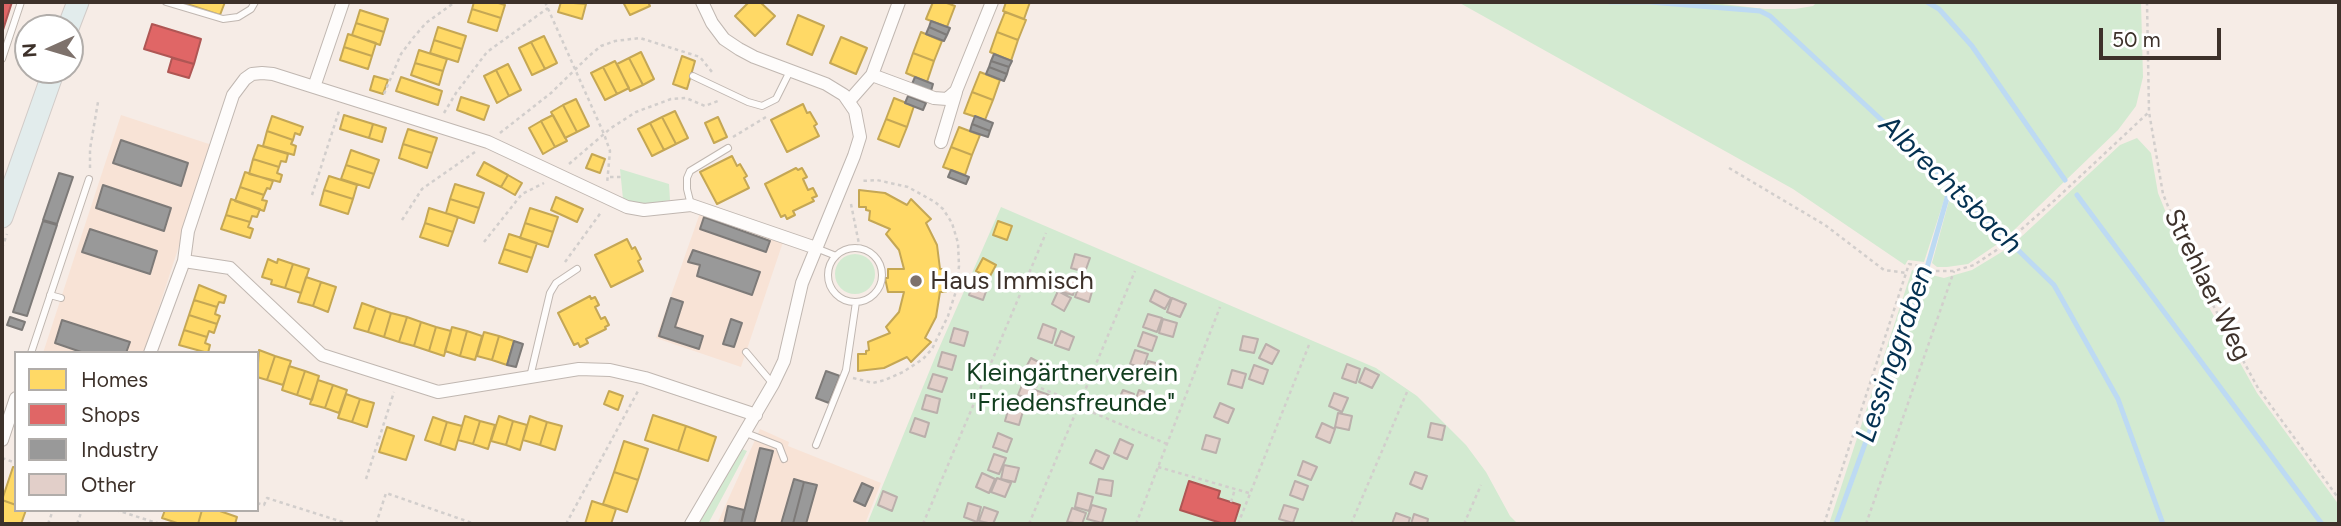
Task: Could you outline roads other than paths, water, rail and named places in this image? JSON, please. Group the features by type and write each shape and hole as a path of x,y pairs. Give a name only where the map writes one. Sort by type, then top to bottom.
{"main road":[{"path":"2,217 6,196 49,84"}],"street":[{"path":"314,87 343,2"},
{"path":"691,524 756,415 784,361 803,283 855,156 860,137 855,111 837,89 754,57 724,39 712,23 702,2"},
{"path":"849,101 872,75 899,2"},
{"path":"941,142 956,91 992,2"},
{"path":"151,351 184,261 188,231 233,95 238,86 252,75 262,73 274,74 488,142 626,207 644,210 691,205 816,248"},
{"path":"872,75 934,98 947,99 956,91"},
{"path":"184,261 230,268 322,355 438,392 579,369 610,370 645,378 756,415"},
{"path":"2,440 14,404"}],"lane":[{"path":"2,59 20,2"},
{"path":"166,2 223,19 237,17 251,9 255,2"},
{"path":"693,76 755,105 776,99 790,71"},
{"path":"691,205 687,188 690,171 728,148"},
{"path":"32,351 89,178"},
{"path":"816,248 836,256"},
{"path":"851,248 860,248 874,257 881,273 877,289 872,295 856,302 838,296 832,289 828,272 836,256 851,248"},
{"path":"530,377 550,293 556,283 577,269"},
{"path":"50,295 61,298"},
{"path":"816,445 846,370 856,302"},
{"path":"746,352 773,384"},
{"path":"745,433 779,446 784,460"}],"waterway":[{"name":"Albrechtsbach","path":"1610,2 1650,2 1760,11 1770,16 1948,182 2054,285 2118,399 2163,524"},
{"path":"1927,2 1939,9 1972,46 2065,180"},
{"name":"Lessinggraben","path":"1836,524 1920,292 1947,198 1948,182"},
{"path":"2077,195 2322,524"}],"place":[{"name":"Haus Immisch","path":"916,281"}],"park label":[{"name":"Kleingärtnerverein \"Friedensfreunde\"","path":"1072,388"}]}
